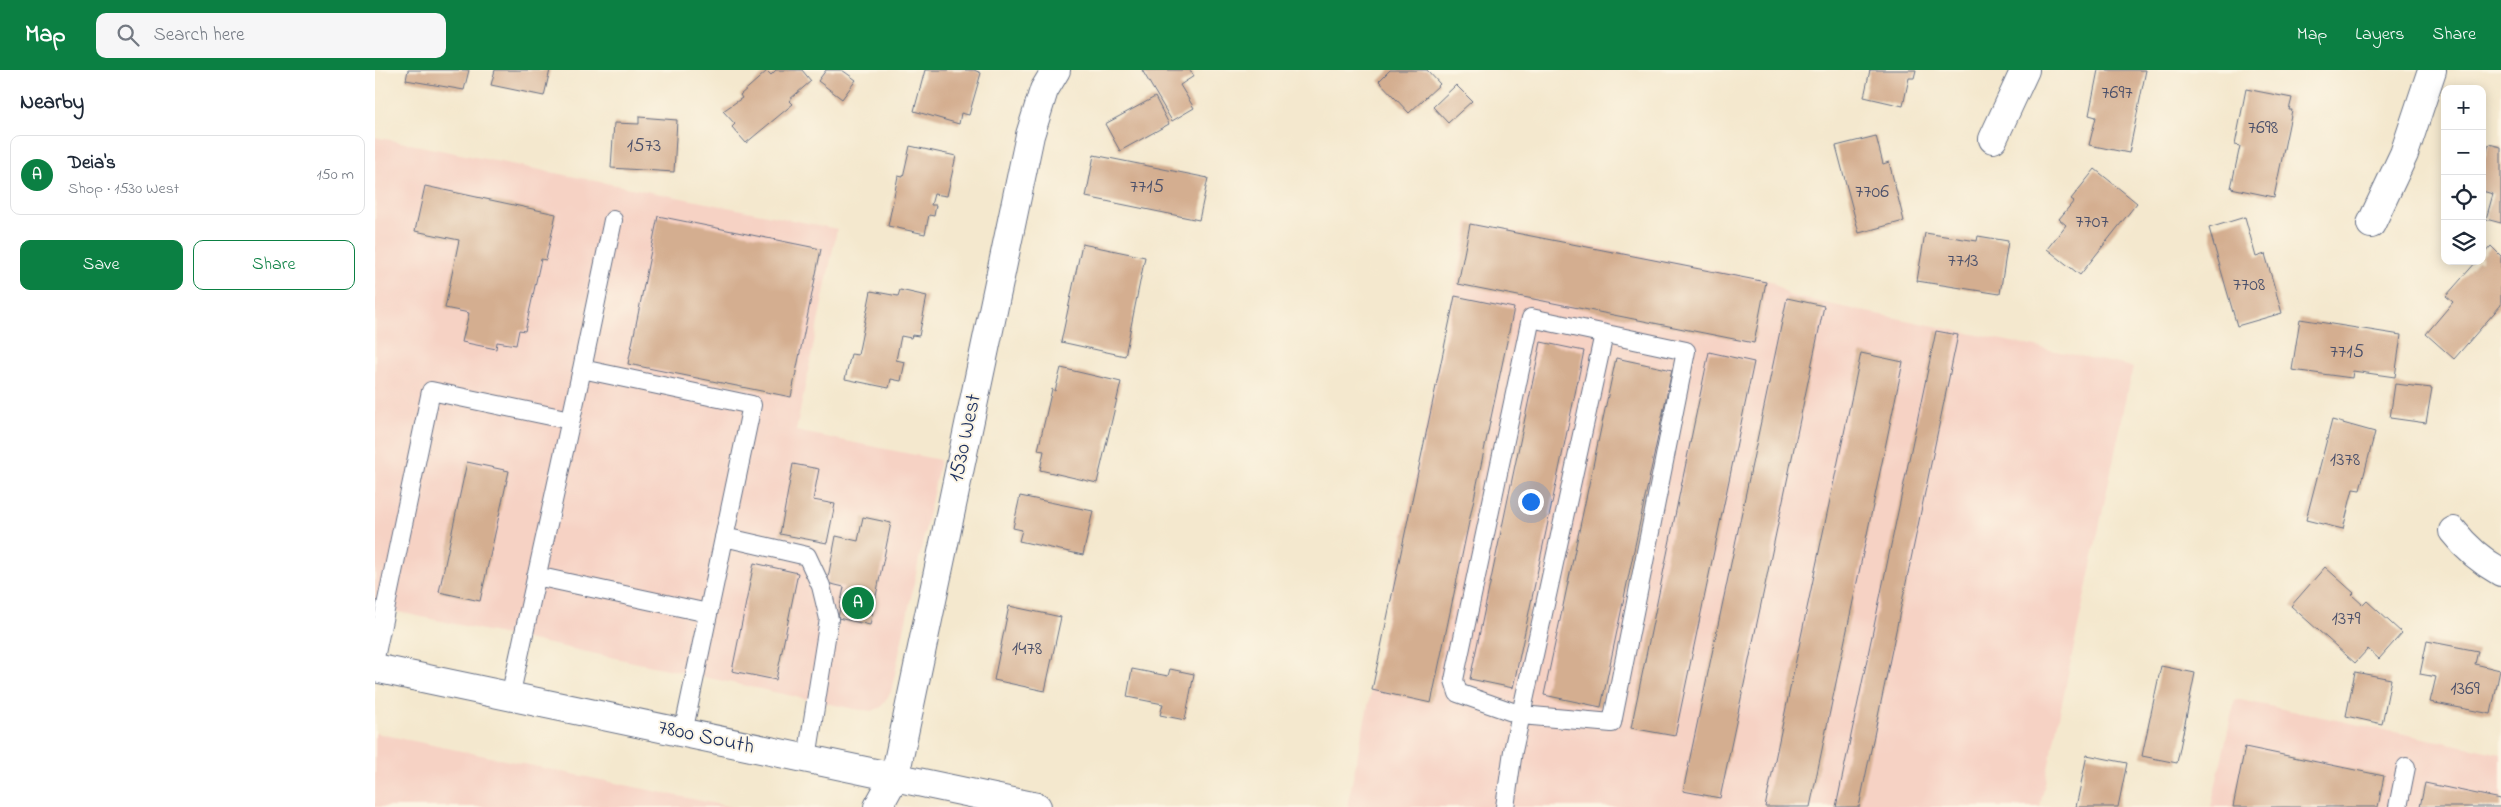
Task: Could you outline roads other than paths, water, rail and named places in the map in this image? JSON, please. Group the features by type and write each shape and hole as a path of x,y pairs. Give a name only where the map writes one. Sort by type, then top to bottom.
{"street":[{"name":"1530 West","path":"879,807 895,776 1030,134 1044,90 1056,70"},
{"path":"1993,139 2025,70"},
{"path":"2371,224 2404,154 2432,70"},
{"path":"2453,532 2465,547 2481,561 2501,572"},
{"name":"7800 South","path":"375,668 1037,807"}],"lane":[{"path":"510,697 613,220"},
{"path":"1531,318 1686,351 1612,723 1521,715 1458,693 1454,680 1531,318"},
{"path":"1505,807 1521,715 1604,334"},
{"path":"582,369 752,406 683,733"},
{"path":"375,658 431,390 570,420"},
{"path":"724,537 807,556 821,586 829,619 807,758"},
{"path":"536,576 708,613"},
{"path":"2398,807 2406,766"}],"place":[{"name":"Deia's","path":"858,603"}]}
